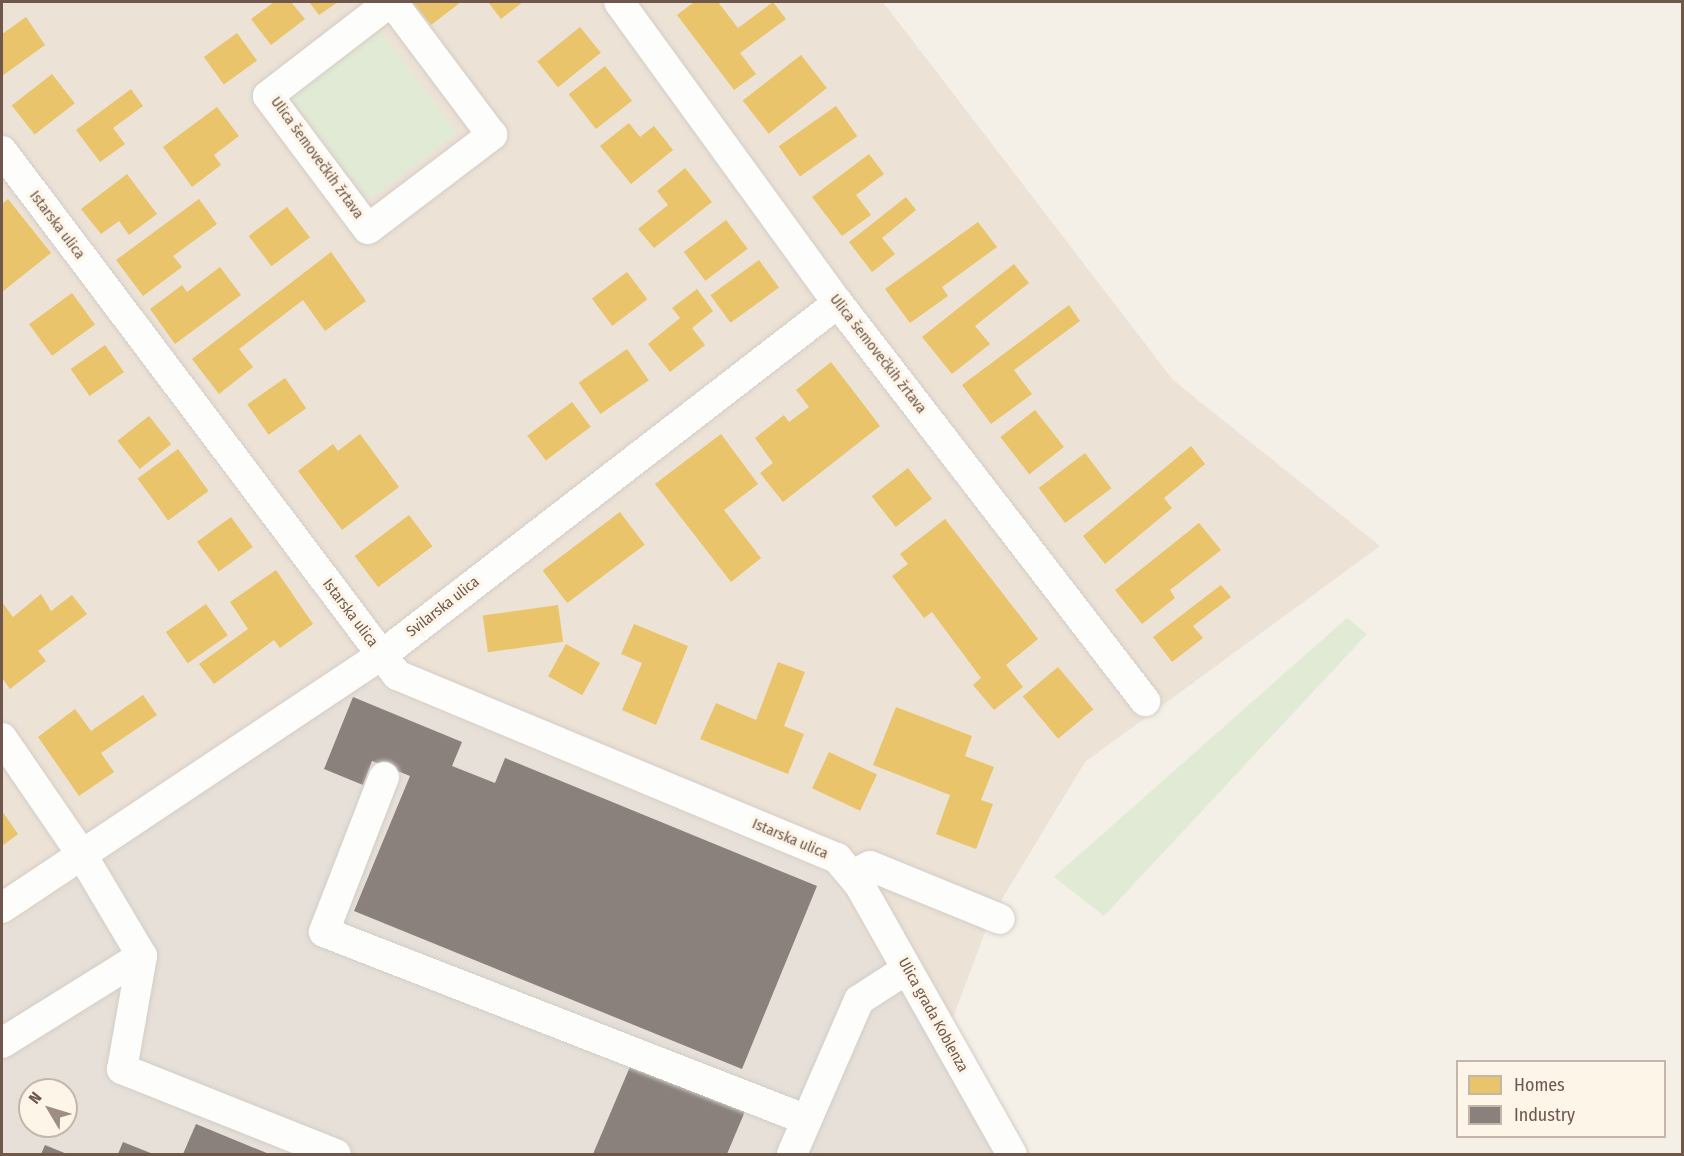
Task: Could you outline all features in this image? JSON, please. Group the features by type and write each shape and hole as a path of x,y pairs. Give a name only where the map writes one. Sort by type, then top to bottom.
{"street":[{"name":"Ulica šemovečkih žrtava","path":"391,2 492,135 368,229 268,96 391,2"},
{"name":"Ulica šemovečkih žrtava","path":"619,2 838,303 1145,700"},
{"name":"Istarska ulica","path":"2,151 397,675 837,858 854,875"},
{"name":"Svilarska ulica","path":"2,908 381,655 838,303"},
{"path":"2,738 82,855 142,956 122,1069 336,1155"},
{"path":"384,777 324,932 807,1120"},
{"path":"854,875 870,866 1000,918"},
{"name":"Ulica grada Koblenza","path":"854,875 1012,1155"},
{"path":"3,1040 142,956"},
{"path":"792,1155 860,1000 907,969"}],"shaded area":[{"path":"2,2 883,2 1173,380 1380,546 1085,762 990,919 940,1052 2,930"},
{"path":"363,681 826,873 940,1052 998,1154 2,1154 2,931"}],"green space":[{"path":"380,31 457,133 368,200 291,98"},
{"path":"1347,618 1367,634 1104,916 1054,877"}],"building: Homes":[{"path":"274,2 291,2 305,19 271,45 251,19"},
{"path":"309,2 338,2 319,15"},
{"path":"412,2 461,2 431,25"},
{"path":"488,2 523,2 501,19"},
{"path":"694,2 718,2 738,28 773,2 786,19 740,53 756,74 734,90 677,15"},
{"path":"26,17 45,45 2,76 2,34"},
{"path":"580,27 601,53 558,87 537,62"},
{"path":"237,33 257,61 224,85 204,57"},
{"path":"801,55 827,88 769,134 743,101"},
{"path":"605,66 632,101 596,129 569,94"},
{"path":"52,74 75,103 35,135 12,105"},
{"path":"131,89 143,106 113,128 125,144 100,162 76,130"},
{"path":"836,106 857,136 800,176 779,146"},
{"path":"217,107 239,136 214,155 221,165 192,187 163,147"},
{"path":"629,123 640,137 654,126 673,150 631,184 600,146"},
{"path":"869,154 884,174 856,195 871,215 842,236 812,197"},
{"path":"685,168 712,202 654,248 638,229 668,205 657,191"},
{"path":"127,174 157,214 129,235 119,221 101,234 81,209"},
{"path":"906,197 916,210 882,238 895,254 872,272 849,242"},
{"path":"8,199 51,253 2,292 2,204"},
{"path":"199,199 217,224 173,256 182,267 143,296 116,260"},
{"path":"287,207 310,237 272,266 249,236"},
{"path":"726,220 748,249 705,281 684,252"},
{"path":"978,222 997,247 942,287 948,296 910,323 885,289"},
{"path":"331,252 366,301 325,331 303,300 239,349 253,367 219,394 192,359"},
{"path":"759,260 779,288 730,323 710,295"},
{"path":"1014,264 1029,283 975,326 990,344 952,374 922,337"},
{"path":"220,267 241,295 175,344 150,309 182,285 187,292"},
{"path":"627,272 647,299 612,326 592,298"},
{"path":"697,289 713,311 692,328 705,345 670,372 648,344 680,318 672,308"},
{"path":"72,293 95,325 52,356 29,324"},
{"path":"1069,305 1080,321 1014,370 1032,394 991,424 962,385"},
{"path":"105,345 124,372 90,396 71,369"},
{"path":"627,349 649,380 600,414 579,383"},
{"path":"831,362 880,426 783,502 760,473 773,463 755,438 784,415 789,422 809,407 796,390"},
{"path":"285,378 306,408 269,435 247,404"},
{"path":"572,402 591,427 546,460 527,436"},
{"path":"1035,410 1064,447 1029,474 1000,437"},
{"path":"149,416 171,444 140,469 117,441"},
{"path":"360,434 399,487 342,530 298,471 333,444 338,451"},
{"path":"721,434 758,484 724,510 761,558 731,582 655,484"},
{"path":"1191,446 1205,464 1164,498 1172,508 1105,564 1083,536"},
{"path":"178,449 209,491 168,520 138,478"},
{"path":"1085,453 1111,488 1065,523 1039,488"},
{"path":"908,468 932,499 896,527 872,496"},
{"path":"620,512 645,545 567,603 543,570"},
{"path":"409,515 432,546 378,587 355,556"},
{"path":"231,517 253,547 219,572 197,542"},
{"path":"945,519 1038,639 1006,665 1023,687 994,710 973,685 981,678 932,612 924,618 892,576 908,564 900,554"},
{"path":"1199,523 1221,550 1170,590 1175,598 1142,624 1115,590"},
{"path":"276,570 313,624 280,648 274,640 214,684 199,664 248,629 230,602"},
{"path":"1221,585 1231,597 1193,626 1203,638 1172,662 1153,637"},
{"path":"41,594 51,611 72,595 87,614 38,651 46,661 10,689 2,678 2,602 13,617"},
{"path":"206,604 228,635 188,663 166,632"},
{"path":"558,605 563,642 488,652 483,616"},
{"path":"634,624 688,646 656,725 622,710 642,663 621,654"},
{"path":"566,644 600,663 582,695 548,676"},
{"path":"778,662 805,672 784,726 804,734 788,774 700,739 716,703 756,720"},
{"path":"1058,667 1093,709 1058,739 1023,697"},
{"path":"143,695 157,715 101,753 114,772 79,796 38,737 75,709 91,731"},
{"path":"896,707 972,736 965,756 994,767 981,800 993,804 976,849 936,834 950,795 873,765"},
{"path":"829,752 877,774 860,811 812,788"},
{"path":"2,811 18,834 2,846"}],"building: Industry":[{"path":"353,697 462,742 452,766 495,783 505,758 817,886 742,1069 354,911 410,776 372,761 363,785 324,769"},
{"path":"632,1062 746,1109 727,1154 593,1154"},
{"path":"196,1124 269,1154 183,1154"},
{"path":"123,1142 153,1154 118,1154"},
{"path":"45,1145 67,1154 41,1154"}]}
